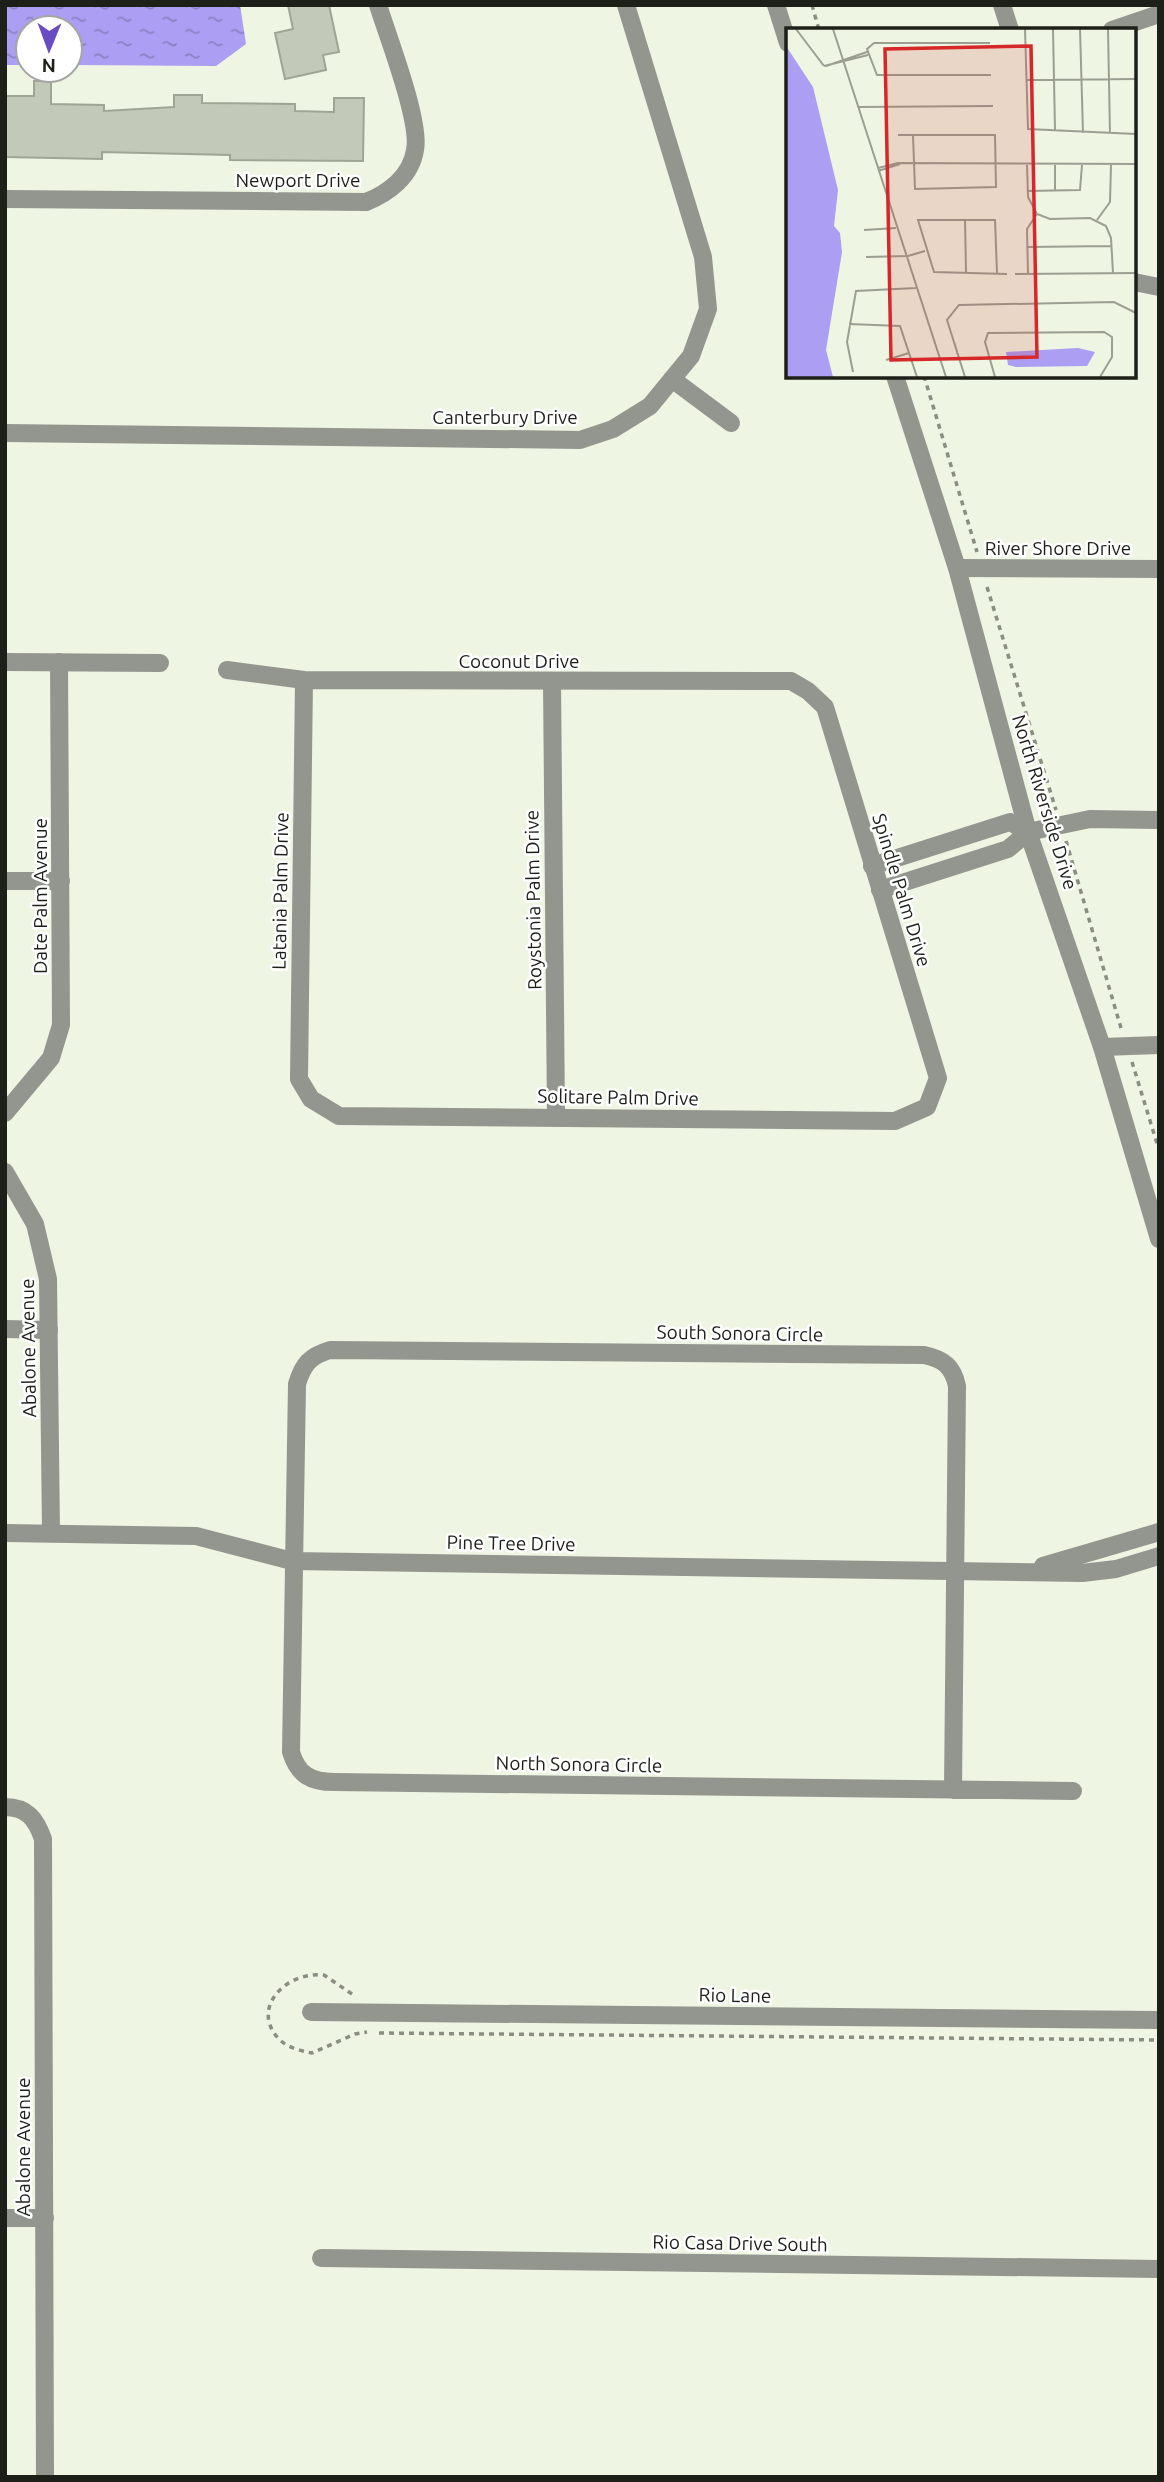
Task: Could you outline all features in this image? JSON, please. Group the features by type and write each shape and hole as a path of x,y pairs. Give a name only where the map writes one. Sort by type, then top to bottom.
{"street":[{"name":"Newport Drive","path":"5,199 366,202 384,195 408,171 416,149 414,125 378,5"},
{"name":"Canterbury Drive","path":"5,433 580,440 613,429 650,406 691,356 708,309 703,257 626,5"},
{"path":"776,5 786,37"},
{"path":"1002,5 1009,28"},
{"path":"1118,28 1159,13"},
{"path":"1136,282 1159,287"},
{"name":"North Riverside Drive","path":"896,378 957,568 1028,832 1102,1047 1159,1239"},
{"path":"672,379 732,423"},
{"name":"River Shore Drive","path":"957,568 1159,569"},
{"path":"5,662 160,663"},
{"name":"Date Palm Avenue","path":"5,1113 51,1058 61,1025 59,662"},
{"name":"Coconut Drive","path":"227,670 304,680 791,681 808,691"},
{"name":"Latania Palm Drive","path":"304,680 299,1079 311,1099"},
{"name":"Roystonia Palm Drive","path":"552,682 556,1117"},
{"name":"Spindle Palm Drive","path":"808,691 825,707 938,1077 927,1107"},
{"path":"880,890 1009,849 1028,832 1090,820 1159,820"},
{"path":"872,866 1010,822 1028,832"},
{"path":"5,881 61,881"},
{"path":"1102,1047 1159,1045"},
{"name":"Solitare Palm Drive","path":"311,1099 339,1116 895,1121 927,1107"},
{"name":"Abalone Avenue","path":"5,1172 27,1206 43,1253 48,1279 51,1532"},
{"path":"5,1329 50,1330"},
{"name":"South Sonora Circle","path":"292,1561 296,1384 303,1366 317,1354 330,1350 924,1355 946,1363 954,1373 957,1386 953,1790"},
{"name":"Pine Tree Drive","path":"1019,1572 1159,1532"},
{"name":"Pine Tree Drive","path":"5,1533 196,1536 292,1561 1082,1573 1115,1569 1159,1556"},
{"name":"North Sonora Circle","path":"292,1561 291,1752 295,1765 305,1776 317,1782 1073,1791"},
{"name":"Abalone Avenue","path":"5,1808 18,1807 36,1819 43,1839 45,2477"},
{"name":"Rio Lane","path":"311,2012 1159,2020"},
{"path":"5,2218 45,2218"},
{"name":"Rio Casa Drive South","path":"321,2258 1159,2269"}],"path":[{"path":"812,5 818,28"},
{"path":"925,378 1159,1150"}],"water":[{"path":"5,5 240,5 246,44 216,66 84,65 84,14 14,14 14,65 5,65"}],"building":[{"path":"288,5 329,5 339,52 323,55 326,70 285,79 275,33 293,29"},
{"path":"34,84 51,84 51,104 104,105 104,111 174,107 174,95 202,95 202,103 295,104 295,111 334,112 334,98 364,98 363,161 230,160 230,155 102,152 102,159 5,157 5,96 34,96"}]}
